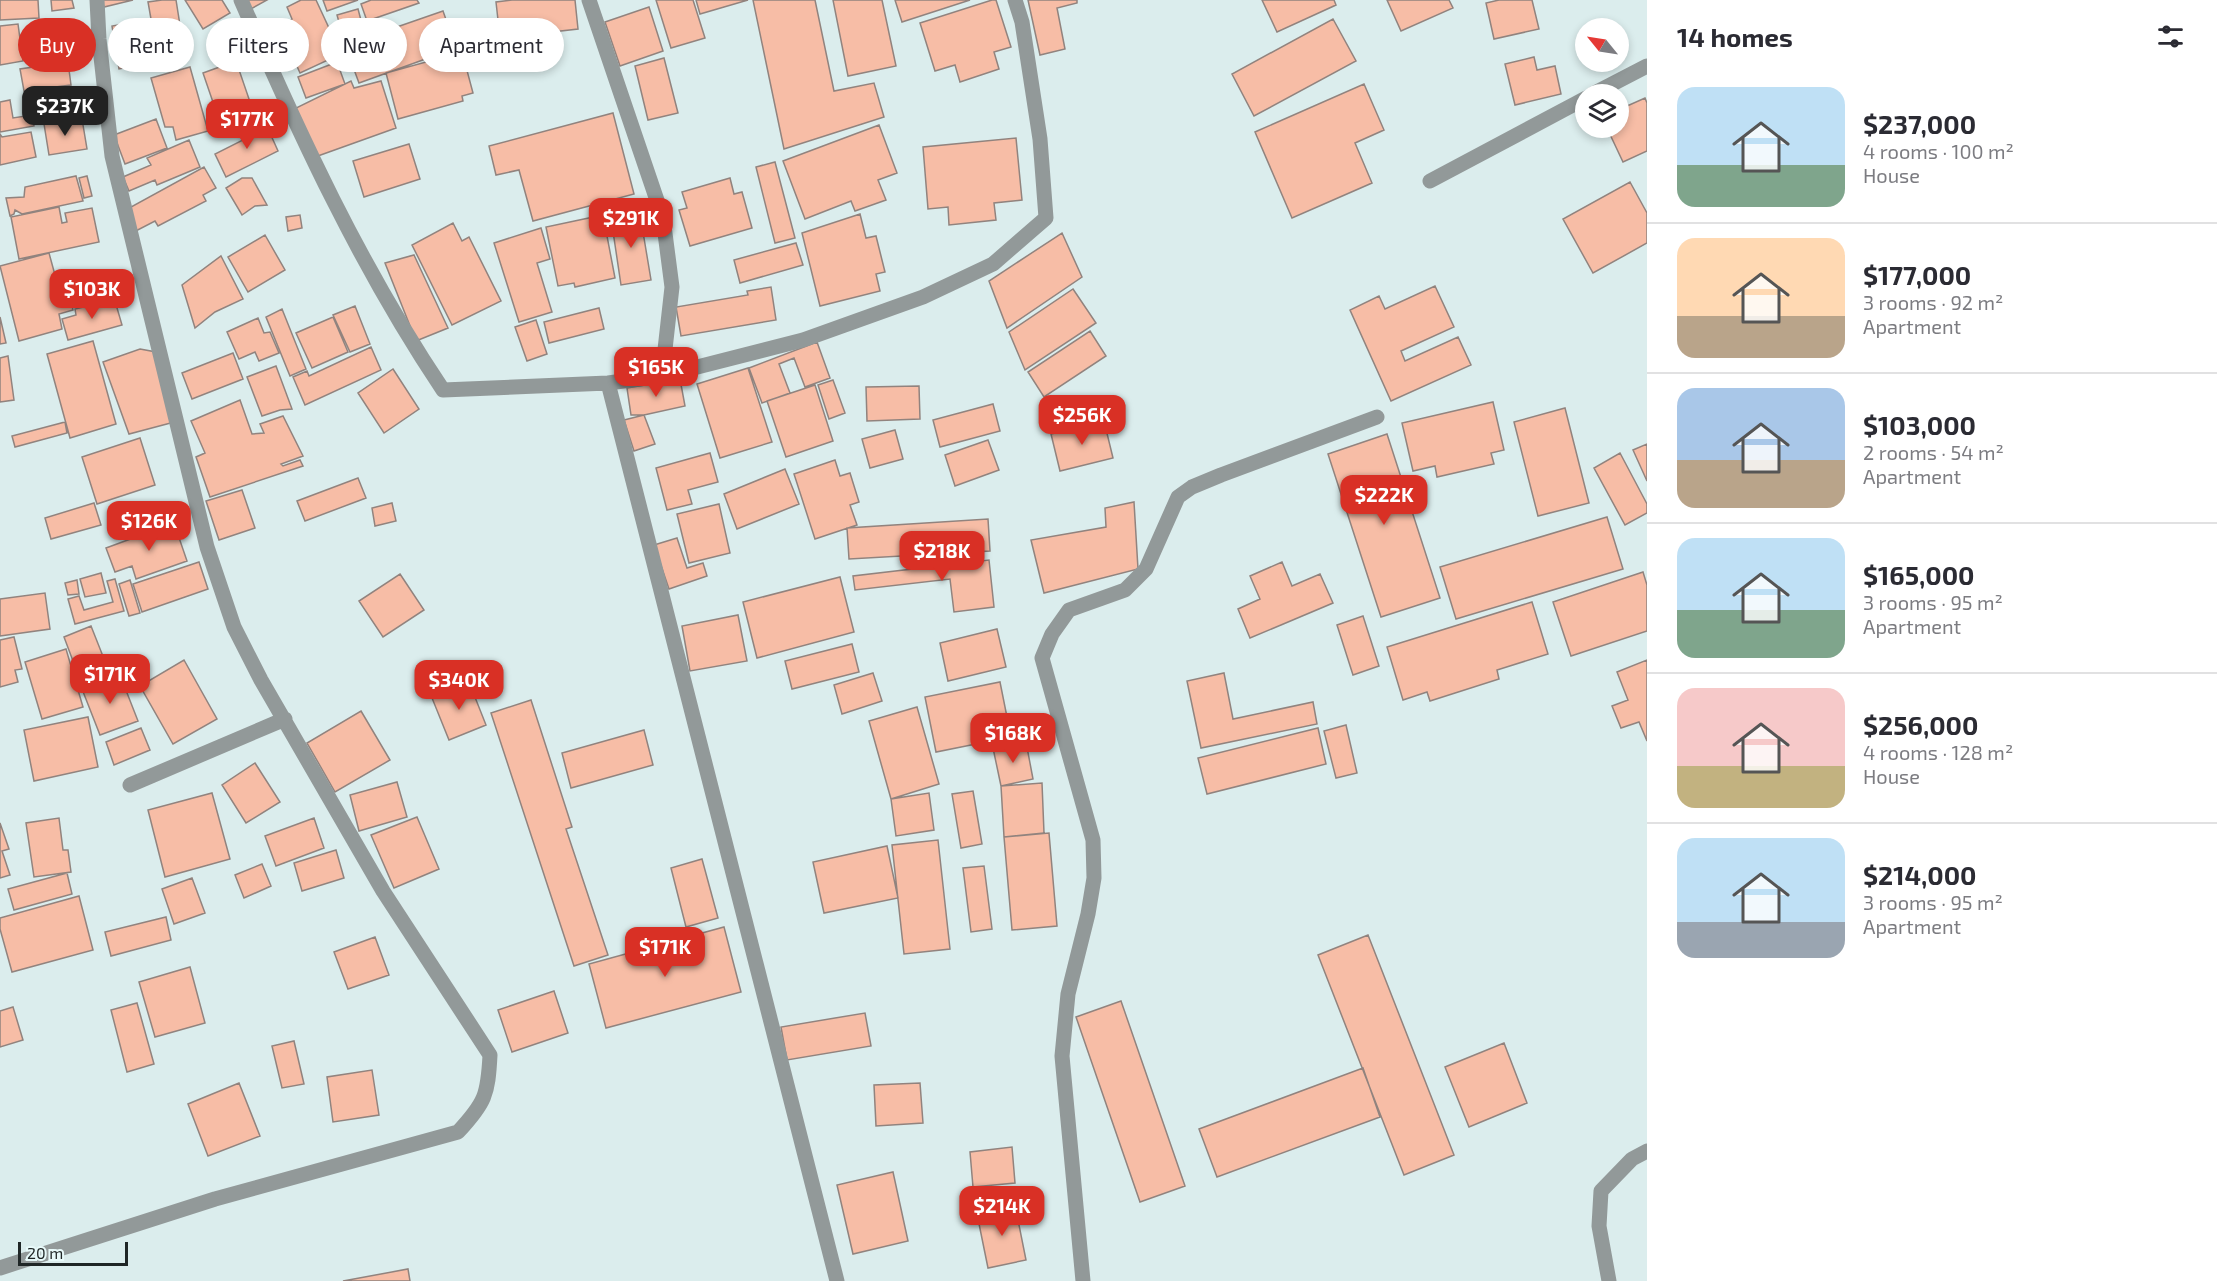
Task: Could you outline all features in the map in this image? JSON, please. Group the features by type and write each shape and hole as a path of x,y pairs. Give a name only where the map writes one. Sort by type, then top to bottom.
{"street":[{"path":"0,1269 215,1199 458,1132 480,1109 488,1082 490,1054 383,891 261,680 234,627 207,547 112,156 97,0"},
{"path":"241,0 295,124 363,256 409,340 443,390 608,383 662,376 803,340 923,297 993,264 1046,218 1040,139 1022,22 1015,0"},
{"path":"589,0 663,218 672,287 662,376"},
{"path":"1612,84 1647,66"},
{"path":"1430,181 1575,104"},
{"path":"608,383 837,1281"},
{"path":"1083,1281 1062,1056 1068,994 1088,914 1094,879 1093,840 1042,658 1052,634 1069,610 1125,590 1146,569 1178,497 1192,487 1221,475 1377,417"},
{"path":"130,785 285,719"},
{"path":"1609,1281 1599,1226 1601,1191 1632,1160 1647,1150"}],"building":[{"path":"0,0 38,0 39,18 0,20"},
{"path":"51,0 72,0 74,8 52,11"},
{"path":"102,0 133,0 104,7"},
{"path":"176,0 179,18 151,18 148,2"},
{"path":"185,0 222,0 230,13 222,18 206,18 206,27 203,29"},
{"path":"243,0 267,0 249,10"},
{"path":"301,0 316,0 324,18 321,18 321,63 309,69 309,18 292,18 287,7"},
{"path":"323,0 358,0 327,11"},
{"path":"371,0 417,0 419,3 376,18 366,18 361,4"},
{"path":"575,0 578,29 564,31 564,18 498,18 496,2"},
{"path":"656,0 693,0 705,38 671,48"},
{"path":"696,0 748,0 700,14"},
{"path":"753,0 815,0 834,91 874,83 884,117 784,149"},
{"path":"833,0 882,0 896,66 848,76"},
{"path":"895,0 970,0 902,22"},
{"path":"996,0 1011,47 994,52 999,69 960,82 955,65 935,71 920,23"},
{"path":"1028,0 1077,0 1077,3 1057,8 1065,49 1040,55"},
{"path":"1262,0 1334,0 1336,5 1277,32"},
{"path":"1387,0 1449,0 1453,8 1401,31"},
{"path":"1499,0 1532,0 1539,29 1494,39 1486,3"},
{"path":"649,7 663,51 620,66 605,22"},
{"path":"358,9 360,18 338,18 337,15"},
{"path":"443,11 445,18 423,18"},
{"path":"419,19 419,61 407,66 407,23"},
{"path":"1333,19 1356,61 1254,116 1232,74"},
{"path":"18,24 18,62 0,65 0,26"},
{"path":"1534,57 1537,70 1555,66 1561,94 1515,105 1505,64"},
{"path":"664,58 678,113 648,120 635,66"},
{"path":"419,64 419,72 467,72 473,93 462,96 463,101 398,119 386,73 407,72 407,67"},
{"path":"321,68 321,72 341,72 345,84 306,98 298,77"},
{"path":"21,72 69,72 71,85 24,91"},
{"path":"172,72 191,72 208,131 176,140 173,127 165,127 151,78"},
{"path":"240,72 249,99 216,111 203,73"},
{"path":"355,72 389,72 359,83"},
{"path":"351,81 354,88 381,81 396,128 315,157 294,109"},
{"path":"1364,84 1384,130 1355,143 1372,183 1292,218 1255,132"},
{"path":"1645,98 1647,103 1647,151 1623,162 1612,138 1629,138 1629,105"},
{"path":"10,100 13,118 32,115 34,126 0,132 0,102"},
{"path":"613,113 634,194 533,221 519,170 496,175 489,146"},
{"path":"82,119 87,149 49,155 44,124"},
{"path":"156,119 167,148 125,164 114,135"},
{"path":"265,122 278,151 226,177 215,154 249,137 246,131"},
{"path":"879,125 897,173 878,180 886,200 855,211 851,201 805,219 783,161"},
{"path":"31,132 36,157 0,165 0,134 2,137"},
{"path":"1016,138 1022,200 994,203 996,220 949,225 948,207 928,209 923,147"},
{"path":"189,140 200,167 157,185 155,180 129,191 123,177 151,165 147,158"},
{"path":"409,144 420,179 364,197 353,161"},
{"path":"775,162 795,238 775,243 756,167"},
{"path":"204,167 216,188 203,195 206,201 158,226 155,221 130,234 120,213"},
{"path":"76,176 83,201 22,214 15,210 10,216 6,198 24,197 25,187"},
{"path":"87,176 92,196 84,198 79,178"},
{"path":"242,178 252,178 267,205 255,206 242,215 226,188"},
{"path":"730,178 734,194 742,192 752,228 690,246 679,210 687,208 682,192"},
{"path":"1630,182 1647,213 1647,243 1593,273 1563,219"},
{"path":"59,207 62,223 67,222 65,213 92,208 99,242 19,259 11,217"},
{"path":"640,214 651,280 621,285 611,218"},
{"path":"860,214 866,238 876,236 885,272 876,274 880,291 820,306 802,233"},
{"path":"300,215 302,228 288,231 286,217"},
{"path":"603,215 615,278 575,287 574,283 558,286 546,227"},
{"path":"453,223 462,241 469,237 501,301 452,325 412,245"},
{"path":"541,228 550,259 537,263 552,312 519,322 494,243"},
{"path":"1062,233 1082,277 1007,328 989,281"},
{"path":"265,235 285,270 248,292 228,257"},
{"path":"796,243 803,265 740,283 734,260"},
{"path":"49,253 58,286 68,288 73,310 59,314 62,329 19,341 0,266"},
{"path":"414,255 448,328 416,341 385,263"},
{"path":"221,256 243,299 215,312 195,328 182,285"},
{"path":"1435,286 1454,327 1401,351 1405,361 1458,337 1471,365 1391,401 1350,310 1379,296 1385,309"},
{"path":"771,287 776,320 681,336 676,307 748,295 747,291"},
{"path":"1073,289 1096,323 1025,370 1009,332"},
{"path":"115,301 122,325 68,340 62,319 76,315 75,309"},
{"path":"355,306 370,344 350,352 333,315"},
{"path":"599,308 604,329 549,343 544,322"},
{"path":"282,309 306,369 290,376 266,317"},
{"path":"0,317 6,343 0,344"},
{"path":"333,317 348,352 312,368 296,333"},
{"path":"258,318 264,333 270,332 279,353 259,361 255,352 239,359 227,332"},
{"path":"536,320 547,354 527,361 515,327"},
{"path":"1090,331 1106,356 1044,397 1028,372"},
{"path":"93,341 116,424 70,438 47,354"},
{"path":"817,342 830,378 805,387 794,358 779,364 790,393 762,403 749,368"},
{"path":"371,347 381,370 305,405 293,377 307,371 309,376"},
{"path":"140,349 156,352 182,420 129,434 103,362"},
{"path":"233,353 243,379 192,399 182,373"},
{"path":"8,356 14,400 0,402 0,358"},
{"path":"276,366 292,409 262,416 247,377"},
{"path":"748,368 772,442 720,458 697,384"},
{"path":"393,369 419,409 384,433 358,393"},
{"path":"680,379 685,406 644,415 631,415 627,388"},
{"path":"833,380 845,413 829,419 818,385"},
{"path":"815,385 833,441 786,457 767,401"},
{"path":"919,386 920,419 867,421 866,387"},
{"path":"240,400 252,434 264,433 260,424 283,416 303,456 281,464 283,466 300,460 303,466 210,497 196,457 205,453 191,421"},
{"path":"1493,402 1504,450 1491,453 1494,464 1437,477 1435,466 1413,471 1402,423"},
{"path":"993,404 1000,431 940,447 933,420"},
{"path":"1565,408 1589,503 1538,516 1514,422"},
{"path":"644,415 655,444 634,451 624,420"},
{"path":"1104,421 1113,458 1060,471 1051,434"},
{"path":"65,422 67,433 15,447 12,436"},
{"path":"895,430 903,459 870,468 862,439"},
{"path":"1387,434 1440,598 1381,617 1328,454"},
{"path":"140,438 155,485 97,504 82,457"},
{"path":"988,440 999,470 955,486 945,455"},
{"path":"1647,444 1647,481 1633,450"},
{"path":"710,453 718,482 688,490 692,504 667,510 656,468"},
{"path":"1620,453 1647,504 1647,513 1625,525 1594,468"},
{"path":"835,460 840,476 850,473 859,502 850,505 857,525 815,539 794,474"},
{"path":"785,469 799,504 737,529 724,494"},
{"path":"358,478 366,498 305,521 297,501"},
{"path":"242,490 255,528 219,540 206,501"},
{"path":"1134,502 1138,569 1044,593 1031,540 1106,527 1105,508"},
{"path":"94,503 101,525 51,539 45,518"},
{"path":"392,503 396,521 375,526 372,508"},
{"path":"719,504 730,553 689,563 677,514"},
{"path":"1607,517 1623,569 1456,619 1440,567"},
{"path":"988,519 990,551 849,559 847,528"},
{"path":"174,523 187,561 136,579 132,566 115,572 106,548"},
{"path":"677,538 687,568 703,563 707,576 669,589 654,545"},
{"path":"989,560 994,607 954,612 950,579 855,590 853,576"},
{"path":"199,562 208,589 142,612 133,584"},
{"path":"1282,562 1292,586 1320,574 1333,603 1250,638 1238,609 1260,599 1250,576"},
{"path":"1643,572 1647,585 1647,631 1571,656 1553,602"},
{"path":"101,573 106,593 85,597 80,579"},
{"path":"400,574 424,610 383,637 359,601"},
{"path":"840,577 854,632 757,658 743,602"},
{"path":"115,579 124,611 75,624 68,599 79,596 84,610 113,602 107,581"},
{"path":"77,580 79,594 68,595 65,583"},
{"path":"130,580 140,613 129,616 119,584"},
{"path":"45,593 50,629 0,636 0,599"},
{"path":"1532,602 1548,654 1497,670 1499,679 1430,701 1427,692 1403,700 1387,647"},
{"path":"738,615 747,661 690,671 682,626"},
{"path":"1363,616 1379,666 1353,675 1337,625"},
{"path":"91,626 110,674 82,685 64,637"},
{"path":"997,629 1006,667 948,681 940,643"},
{"path":"14,637 22,669 15,670 18,682 0,687 0,640"},
{"path":"852,644 859,672 792,689 785,661"},
{"path":"66,649 83,707 42,719 25,662"},
{"path":"184,660 217,719 173,744 140,686"},
{"path":"1647,660 1647,741 1639,722 1621,728 1612,706 1628,700 1617,672"},
{"path":"873,673 882,701 842,714 834,685"},
{"path":"1224,673 1233,719 1313,702 1317,724 1201,748 1187,681"},
{"path":"120,675 138,721 100,735 82,689"},
{"path":"469,682 486,725 449,740 432,698"},
{"path":"1000,682 1011,737 936,752 925,697"},
{"path":"531,700 572,827 566,829 608,955 574,966 491,713"},
{"path":"917,707 939,784 891,799 869,721"},
{"path":"361,711 390,760 335,792 307,743"},
{"path":"88,717 98,767 34,781 24,730"},
{"path":"1346,725 1357,773 1336,778 1324,731"},
{"path":"141,728 150,750 114,765 106,742"},
{"path":"1318,728 1326,764 1207,794 1198,758"},
{"path":"644,730 653,765 571,788 562,753"},
{"path":"1026,742 1033,779 1001,786 993,748"},
{"path":"255,763 280,802 246,823 222,785"},
{"path":"397,782 407,817 359,831 350,795"},
{"path":"1042,783 1044,833 1004,837 1001,786"},
{"path":"973,791 982,844 961,848 952,794"},
{"path":"212,793 230,859 165,877 148,810"},
{"path":"929,793 934,830 896,836 891,799"},
{"path":"417,817 439,869 394,888 371,835"},
{"path":"59,818 63,850 68,850 71,872 34,877 26,823"},
{"path":"314,818 324,848 276,866 265,836"},
{"path":"0,823 9,849 2,851 10,875 0,878"},
{"path":"1049,833 1057,926 1012,930 1004,837"},
{"path":"938,840 950,949 904,954 892,845"},
{"path":"887,846 898,898 824,913 813,862"},
{"path":"336,850 344,878 302,891 294,863"},
{"path":"702,859 718,918 686,927 671,868"},
{"path":"262,864 271,886 244,898 235,875"},
{"path":"984,866 992,929 971,932 963,868"},
{"path":"67,873 72,894 14,910 8,889"},
{"path":"192,878 205,913 174,924 162,889"},
{"path":"79,896 93,950 12,972 0,929 0,918"},
{"path":"166,917 171,940 111,956 105,932"},
{"path":"724,927 741,992 606,1028 589,964"},
{"path":"1368,935 1454,1155 1404,1175 1318,955"},
{"path":"375,937 389,975 348,989 334,952"},
{"path":"190,967 205,1023 155,1037 139,982"},
{"path":"554,991 568,1033 512,1052 498,1010"},
{"path":"1121,1001 1185,1186 1140,1202 1076,1017"},
{"path":"137,1003 154,1064 127,1072 111,1010"},
{"path":"13,1007 23,1040 0,1047 0,1011"},
{"path":"865,1013 871,1046 787,1060 781,1027"},
{"path":"294,1041 304,1084 282,1088 272,1046"},
{"path":"1504,1043 1527,1103 1469,1127 1445,1067"},
{"path":"1363,1068 1380,1117 1217,1177 1199,1129"},
{"path":"372,1070 379,1115 333,1122 327,1077"},
{"path":"239,1083 260,1136 208,1156 188,1104"},
{"path":"920,1083 923,1123 876,1126 874,1085"},
{"path":"1012,1147 1015,1183 973,1187 970,1152"},
{"path":"893,1172 908,1241 853,1254 837,1185"},
{"path":"1015,1205 1026,1260 988,1268 977,1214"},
{"path":"408,1269 410,1281 343,1281"}]}
